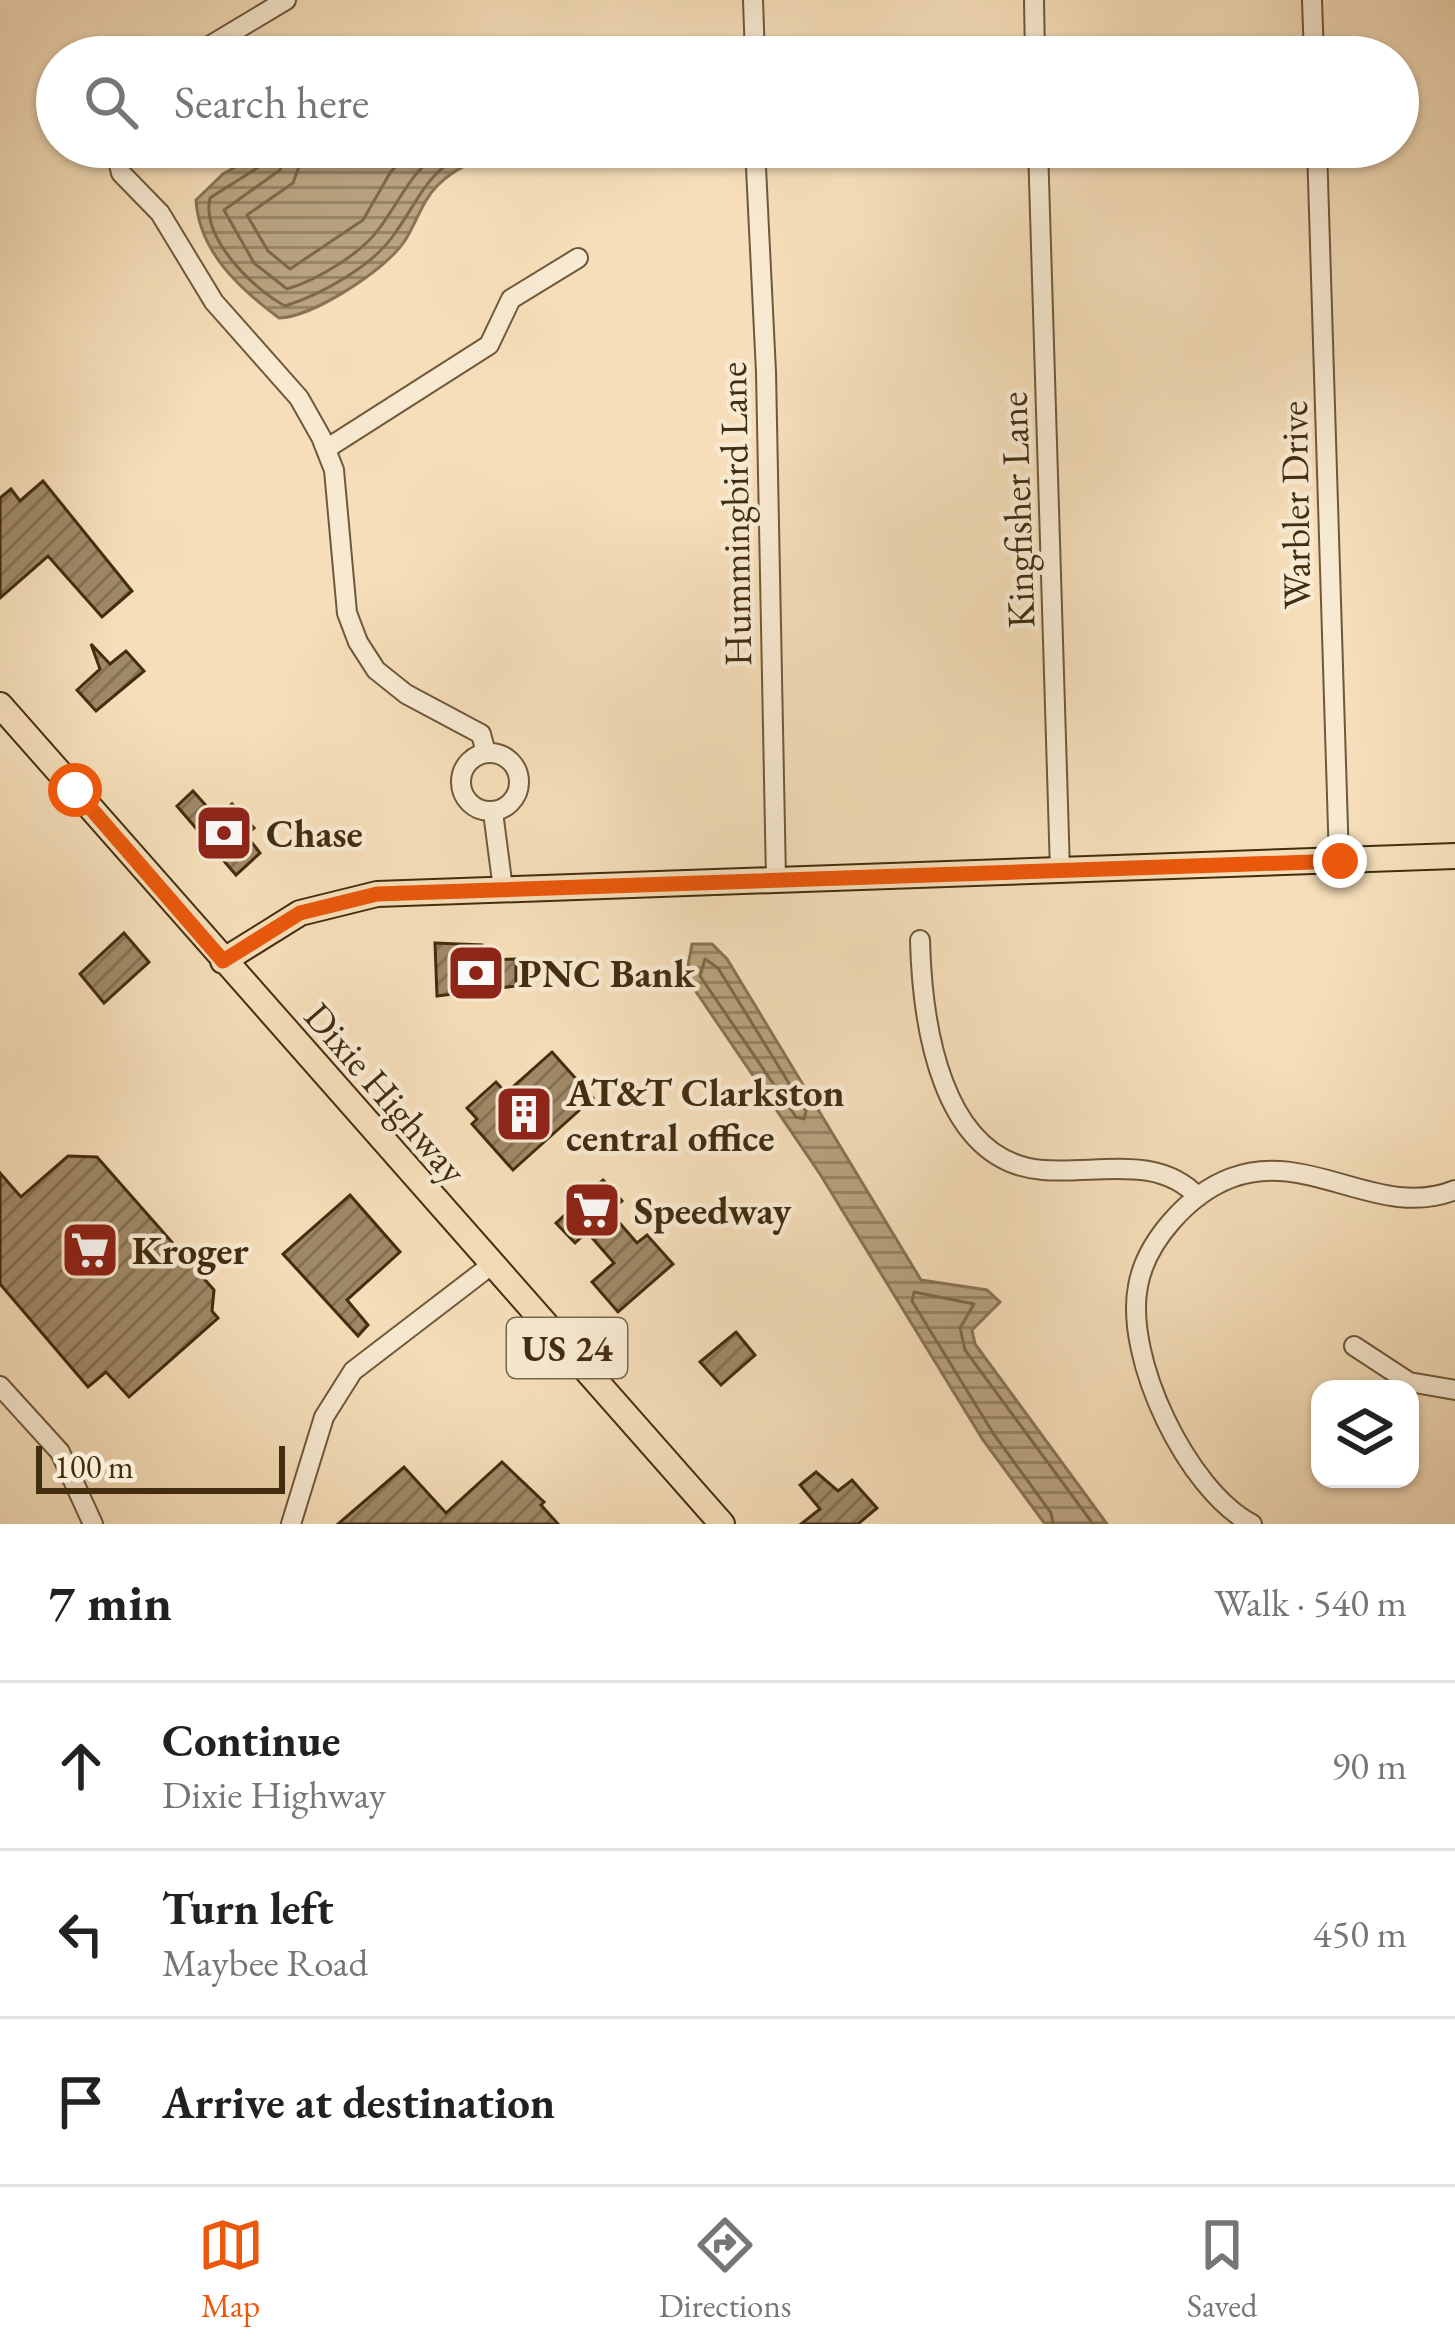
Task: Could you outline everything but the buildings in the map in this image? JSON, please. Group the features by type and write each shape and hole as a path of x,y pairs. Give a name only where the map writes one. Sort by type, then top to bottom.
{"main road":[{"name":"Dixie Highway","path":"0,705 490,1266 672,1461 722,1524"},
{"path":"223,961 300,913 353,896 1455,856"}],"street":[{"path":"225,36 286,0"},
{"path":"753,0 754,36"},
{"path":"1034,0 1035,36"},
{"path":"1312,0 1313,36"},
{"path":"120,168 160,214 214,302 299,398 326,449 343,519 347,613 358,642 376,670 406,694 481,734 486,753"},
{"name":"Hummingbird Lane","path":"756,168 766,372 776,880"},
{"name":"Kingfisher Lane","path":"1039,168 1060,871"},
{"name":"Warbler Drive","path":"1318,168 1340,861"},
{"path":"326,449 489,345 512,299 578,259"},
{"path":"486,753 508,759 519,779 513,801 493,812 471,805 460,786 466,764 486,753"},
{"path":"493,812 503,890"},
{"path":"920,940 925,1026 950,1095 976,1138 1012,1162 1038,1170 1161,1170 1182,1179 1198,1197"},
{"path":"1252,1524 1197,1477 1179,1446 1137,1325 1138,1280 1154,1246 1198,1197 1231,1178 1262,1171 1308,1172 1403,1198 1455,1190"},
{"path":"291,1524 337,1390 353,1371 490,1266"},
{"path":"1354,1346 1408,1382 1455,1390"},
{"path":"0,1386 60,1452 93,1524"}],"water":[{"path":"234,168 463,168 437,186 404,242 365,278 310,310 279,318 236,282 205,236 196,200"},
{"path":"692,944 712,944 727,959 921,1280 987,1290 1000,1302 972,1330 975,1344 1107,1524 1045,1524 983,1440 820,1174 686,977"}],"place":[{"name":"Chase","path":"224,833"},
{"name":"PNC Bank","path":"476,973"},
{"name":"AT&T Clarkston central office","path":"524,1114"},
{"name":"Speedway","path":"592,1210"},
{"name":"Kroger","path":"90,1250"}],"route":[{"path":"75,790 223,961 270,928 353,896 1340,861"}]}
